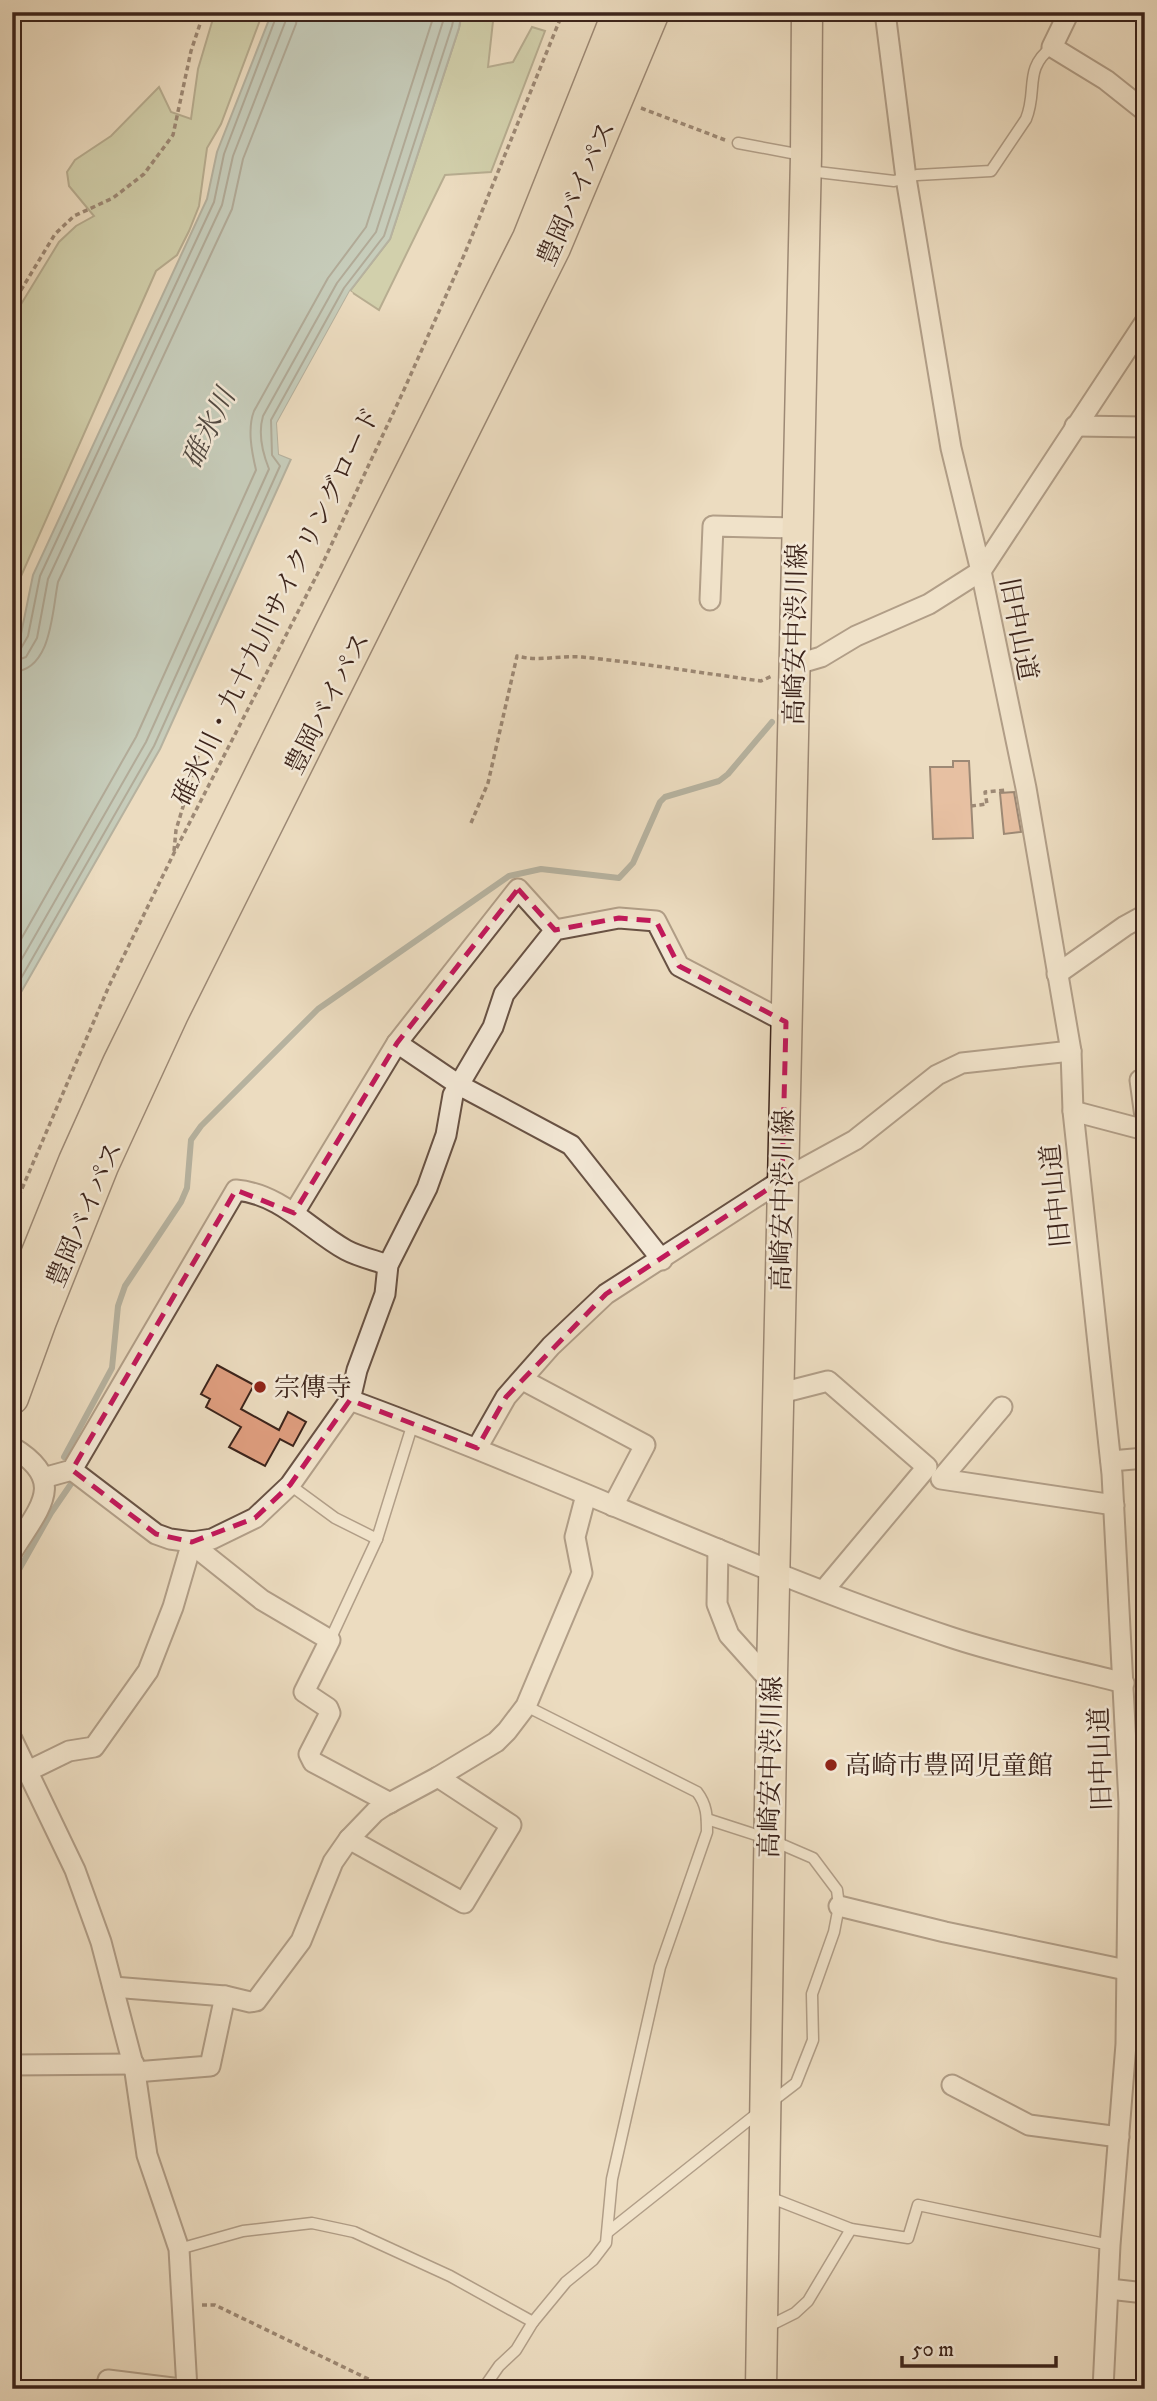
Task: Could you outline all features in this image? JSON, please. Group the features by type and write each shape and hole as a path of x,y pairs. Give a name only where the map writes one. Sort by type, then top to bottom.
{"highway":[{"name":"豊岡バイパス","path":"12,1317 75,1161 119,1063 529,237 619,12"},
{"name":"豊岡バイパス","path":"12,1398 102,1166 167,1026 554,248 653,12"}],"main road":[{"name":"高崎安中渋川線","path":"761,2389 777,1394 807,12"}],"street":[{"name":"旧中山道","path":"885,12 906,178 951,448 981,570 1026,788 1058,974 1070,1051 1073,1111 1111,1461 1124,1683 1137,1804 1126,1970 1126,2044 1110,2245 1103,2389"},
{"path":"1069,12 1052,47 1106,80 1145,111"},
{"path":"794,665 821,657 856,636 929,604 981,570 1145,322"},
{"path":"1075,426 1145,427"},
{"path":"710,600 713,526 797,528"},
{"path":"294,1213 397,1043 518,889 555,930"},
{"path":"1058,974 1125,926 1145,915"},
{"path":"72,1470 156,1534 192,1542 212,1539 255,1518 290,1485 350,1400 357,1370 385,1294 388,1265 427,1188 446,1135 453,1095 493,1027 505,994 555,930 619,918 656,921 679,966 786,1023"},
{"path":"397,1043 459,1085 571,1145 662,1259"},
{"path":"477,1448 506,1397 551,1346 606,1294 782,1180 855,1140 937,1075 962,1063 1070,1051"},
{"path":"1145,1079 1140,1080 1145,1117"},
{"path":"1073,1111 1145,1130"},
{"path":"43,1478 72,1470 236,1190 250,1191 294,1213 346,1250 388,1265"},
{"path":"523,1380 645,1445 613,1506"},
{"path":"777,1394 828,1381 927,1467 824,1591"},
{"path":"350,1400 477,1448 774,1572 952,1638 1124,1683"},
{"path":"1002,1407 941,1479 1114,1504"},
{"path":"12,1447 40,1468 45,1493 12,1552"},
{"path":"1111,1461 1145,1458"},
{"path":"114,1987 256,2001 301,1941 333,1862 349,1839 375,1812 496,1742 526,1706 582,1573 575,1537 586,1495"},
{"path":"192,1542 262,1600 330,1640 304,1692 328,1708 330,1713 309,1754 313,1762 390,1803"},
{"path":"28,1770 69,1751 94,1747 102,1736 148,1671 173,1607 192,1542"},
{"path":"718,1549 717,1604 729,1635 772,1683"},
{"path":"12,1739 75,1870 102,1942 135,2068 147,2155 179,2249 187,2389"},
{"path":"349,1839 464,1903 511,1825 438,1777"},
{"path":"839,1906 945,1932 1126,1970"},
{"path":"12,2065 135,2068 210,2066 225,1996"},
{"path":"952,2085 1029,2125 1119,2137"},
{"path":"1109,2289 1145,2293"},
{"path":"108,2379 181,2389"}],"lane":[{"path":"738,143 805,163 894,181 917,175 991,171 1026,119 1035,64 1040,56 1052,47"},
{"path":"330,1640 377,1539 413,1423"},
{"path":"290,1485 335,1518 377,1539"},
{"path":"483,2389 499,2366 516,2350 533,2322 566,2282 593,2260 606,2243 612,2179 660,1967 707,1832 705,1801 697,1792 526,1706"},
{"path":"608,2232 796,2084 813,2040 812,1994 834,1932 839,1906 837,1890 813,1858 769,1839 707,1819"},
{"path":"764,2195 851,2229 908,2238 918,2205 1110,2245"},
{"path":"179,2249 243,2231 312,2223 323,2225 354,2232 450,2276 533,2322"},
{"path":"763,2329 795,2313 807,2301 851,2229"}],"path":[{"path":"12,305 55,234 74,216 113,198 144,174 173,135 191,51 204,12"},
{"name":"碓氷川・九十九川サイクリングロード","path":"12,1212 109,986 320,569 403,392 465,253 563,12"},
{"path":"632,105 666,116 716,138 738,143"},
{"path":"12,505 12,517"},
{"path":"471,823 488,783 517,656 531,660 562,656 611,660 761,681 794,665"},
{"path":"174,853 176,830 200,750"},
{"path":"971,806 987,804 985,792 1026,788"},
{"path":"182,2305 215,2305 389,2389"}],"highlighted area":[{"path":"518,889 555,930 619,918 656,921 679,966 786,1022 782,1180 606,1294 506,1397 477,1448 350,1400 290,1485 255,1518 192,1542 156,1534 72,1470 236,1190 294,1213 397,1043"}],"green space":[{"path":"215,12 263,12 221,124 207,148 199,206 177,255 156,271 14,592 12,319 59,242 76,226 94,216 69,186 67,172 75,160 111,136 159,87 171,112 191,119 198,69"},
{"path":"462,12 494,12 488,67 513,62 532,27 545,31 491,172 445,175 379,310 350,291 390,239"}],"water":[{"name":"碓氷川","path":"272,12 462,12 390,239 350,291 277,423 279,454 291,459 160,749 12,1008 12,651 21,634 33,575 207,199 217,152"}],"pier":[{"path":"350,291 353,293 281,424 282,452 293,456 294,460 279,454 277,423"}],"building":[{"path":"953,761 969,761 973,838 933,839 930,767 953,767"},
{"path":"1014,792 1021,832 1004,834 1000,793"},
{"path":"217,1365 254,1385 241,1409 279,1430 288,1412 306,1422 293,1446 280,1439 265,1466 229,1447 241,1427 206,1407 210,1399 201,1394"}],"waterway":[{"path":"64,1457 112,1368 118,1306 125,1286 181,1202 187,1188 191,1140 201,1126 318,1009 509,876 541,869 619,878 633,863 660,802 665,797 719,781 772,722"},
{"path":"12,1582 51,1513 73,1481"}],"place":[{"name":"宗傳寺","path":"260,1387"},
{"name":"高崎市豊岡児童館","path":"831,1765"}]}
